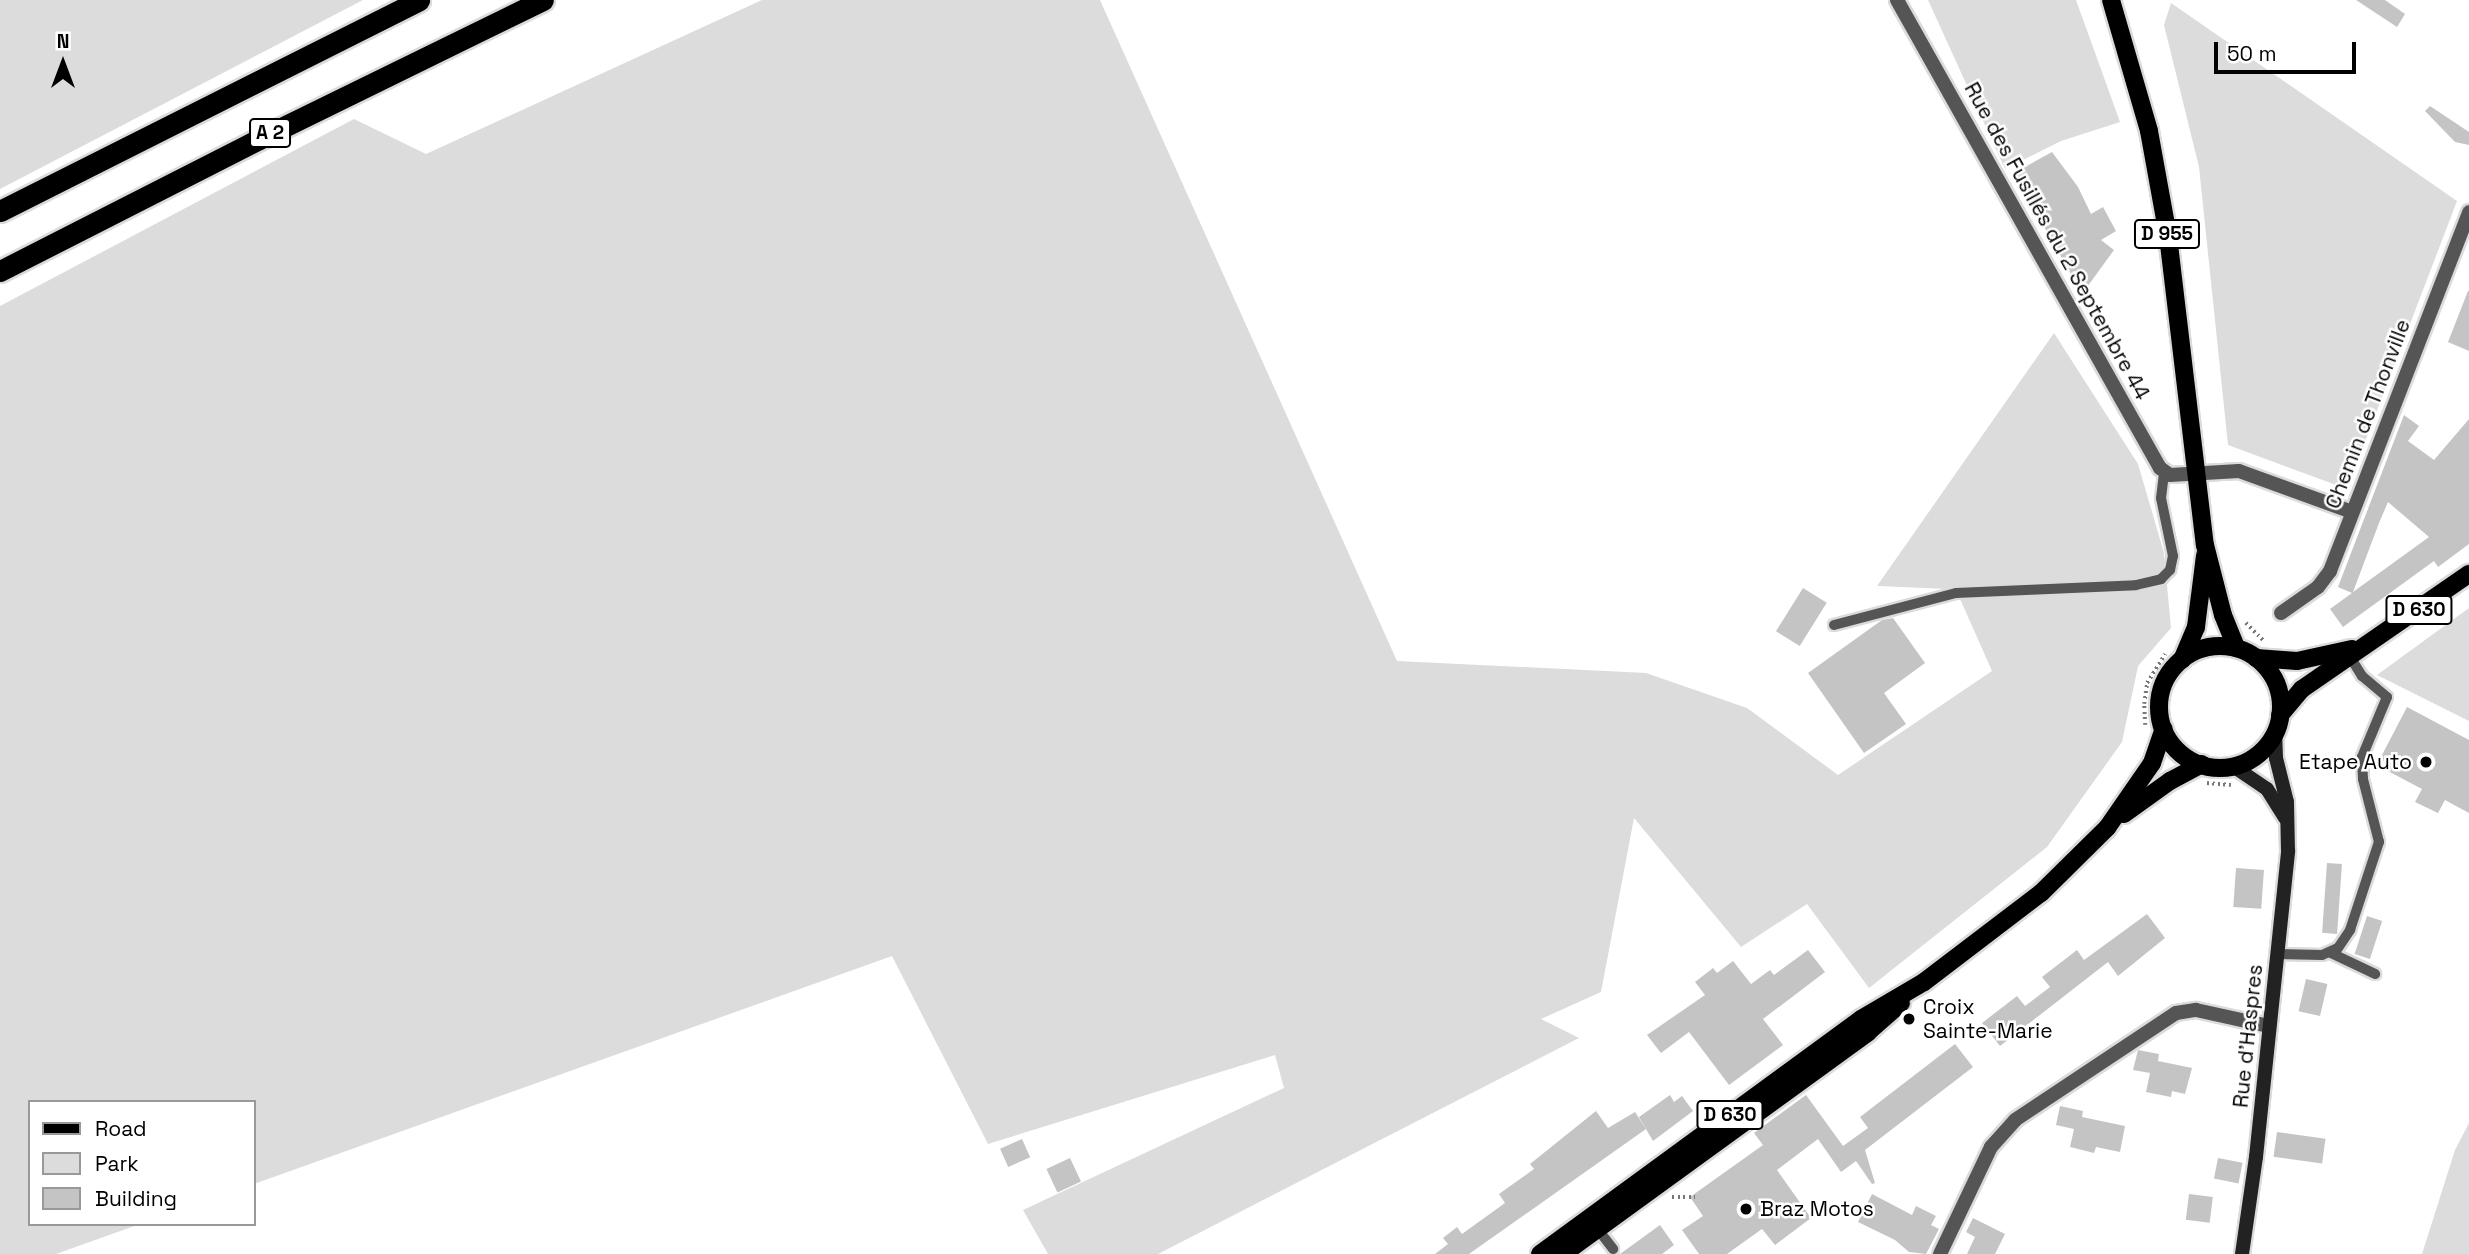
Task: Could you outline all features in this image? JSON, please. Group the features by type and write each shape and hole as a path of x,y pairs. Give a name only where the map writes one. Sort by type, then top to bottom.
{"highway":[{"name":"A 2","path":"0,211 419,0"},
{"name":"A 2","path":"0,271 270,133 543,0"}],"main road":[{"name":"D 955","path":"2111,0 2143,104 2159,183 2206,545 2223,615 2236,648"},
{"name":"D 955","path":"2178,652 2194,635 2206,545"},
{"name":"D 630","path":"2280,715 2302,689 2469,574"},
{"name":"D 630","path":"2256,658 2297,661 2369,645"},
{"path":"2233,766 2261,752 2275,733 2281,701 2275,680 2256,658 2236,648 2207,647 2178,652 2161,692 2159,707 2164,729 2182,754 2202,764 2233,766 2259,781 2274,797 2287,822"},
{"name":"D 630","path":"2108,828 2152,763 2164,729"},
{"name":"Rue d'Haspres","path":"2242,1254 2286,870 2287,822 2275,733"},
{"name":"D 630","path":"1563,1254 1593,1224 1861,1019 1924,982 2049,886 2108,828 2170,781 2202,764"},
{"name":"D 630","path":"1540,1254 1593,1224"}],"street":[{"name":"Rue des Fusillés du 2 Septembre 44","path":"1897,0 2164,472"},
{"name":"Chemin de Thonville","path":"2281,613 2324,580 2469,212"},
{"path":"2164,472 2239,471 2352,512"},
{"path":"1940,1254 1992,1147 2015,1120 2176,1013 2196,1010 2269,1026"}],"lane":[{"path":"1835,625 1956,593 2136,585 2161,579 2170,570 2173,556 2161,498 2164,472"},
{"path":"2331,953 2338,948 2350,930 2379,842 2364,779 2362,757 2387,697 2362,676 2350,657"},
{"path":"2277,954 2331,953 2375,974"},
{"path":"1593,1224 1613,1250"}],"path":[{"path":"2146,734 2144,704 2147,683 2157,665 2178,652"},
{"path":"2199,783 2229,784 2248,790 2259,781"},
{"path":"1677,1196 1695,1197"}],"green space":[{"path":"0,0 363,0 0,189"},
{"path":"762,0 1100,0 1397,661 1646,673 1747,708 1838,775 1992,671 1961,601 1949,589 1877,586 2054,333 2138,464 2164,553 2171,628 2138,666 2122,742 2047,847 1869,988 1807,904 1741,947 1634,818 1601,992 1541,1019 1579,1038 1158,1254 1048,1254 1023,1210 1284,1088 1275,1055 988,1144 892,956 256,1183 256,1100 28,1100 28,1226 134,1226 56,1254 0,1254 0,306 354,119 426,154"},
{"path":"1928,0 2076,0 2120,122 2061,141 2005,169"},
{"path":"2171,3 2457,201 2347,489 2228,445 2199,167 2164,25"},
{"path":"2469,608 2469,721 2377,675"},
{"path":"2469,1123 2469,1254 2422,1254 2455,1150"}],"building":[{"path":"2356,0 2385,0 2405,14 2397,27"},
{"path":"2430,106 2469,132 2469,145 2455,142 2425,111"},
{"path":"2052,152 2078,187 2091,214 2103,207 2116,231 2101,240 2114,250 2082,294 2014,173"},
{"path":"2469,291 2469,351 2448,342"},
{"path":"2404,415 2419,426 2408,441 2434,460 2469,419 2469,544 2438,567 2434,561 2343,627 2330,609 2352,593 2338,587","holes":["2388,502 2429,537 2353,592"]},
{"path":"1803,588 1827,603 1800,646 1776,631"},
{"path":"1893,618 1925,663 1884,693 1906,724 1864,753 1808,673 1882,620"},
{"name":"Etape Auto","path":"2407,707 2469,740 2469,813 2445,800 2438,813 2415,802 2422,789 2386,770 2382,755"},
{"path":"2327,863 2342,864 2337,934 2322,933"},
{"path":"2236,868 2264,870 2261,909 2233,907"},
{"path":"2147,914 2165,938 2118,976 2108,962 2000,1046 1982,1023 2017,996 2025,1006 2050,987 2042,977 2077,950 2084,960"},
{"path":"2367,916 2382,921 2370,959 2355,954"},
{"path":"1808,950 1825,972 1763,1019 1783,1045 1729,1085 1689,1032 1661,1053 1647,1035 1705,995 1695,982 1713,968 1717,973 1733,961 1751,984 1770,970 1774,975"},
{"path":"2306,979 2327,984 2320,1016 2299,1011"},
{"path":"1955,1044 1973,1067 1865,1150 1875,1183 1872,1184 1856,1161 1841,1172 1818,1139 1777,1170 1811,1218 1775,1245 1762,1229 1727,1254 1699,1254 1682,1230 1703,1216 1690,1197 1763,1145 1754,1133 1806,1095 1843,1146 1868,1128 1860,1117"},
{"path":"2138,1050 2159,1054 2158,1061 2192,1068 2185,1094 2172,1091 2171,1097 2146,1092 2150,1073 2133,1070"},
{"path":"1670,1095 1674,1102 1682,1096 1693,1111 1653,1141 1639,1117"},
{"path":"2060,1106 2083,1111 2082,1117 2125,1126 2120,1152 2096,1147 2094,1153 2070,1147 2074,1129 2056,1125"},
{"path":"1596,1111 1608,1128 1635,1112 1646,1129 1469,1254 1435,1254 1448,1244 1443,1238 1457,1227 1462,1234 1505,1203 1499,1194 1534,1169 1530,1164"},
{"path":"2277,1132 2326,1139 2322,1164 2274,1157"},
{"path":"1022,1139 1030,1157 1008,1167 1000,1149"},
{"path":"1070,1158 1081,1182 1057,1193 1046,1169"},
{"path":"2218,1158 2243,1163 2239,1183 2214,1179"},
{"path":"1872,1194 1912,1215 1916,1206 1936,1216 1931,1225 1939,1229 1926,1254 1909,1252 1895,1240 1858,1222"},
{"path":"2189,1194 2213,1197 2210,1223 2186,1220"},
{"path":"1973,1218 2005,1234 1995,1254 1967,1254 1975,1237 1966,1232"},
{"path":"1660,1225 1674,1245 1662,1254 1620,1254"}],"place":[{"name":"Etape Auto","path":"2426,762"},
{"name":"Croix Sainte-Marie","path":"1909,1019"},
{"name":"Braz Motos","path":"1746,1209"}]}
